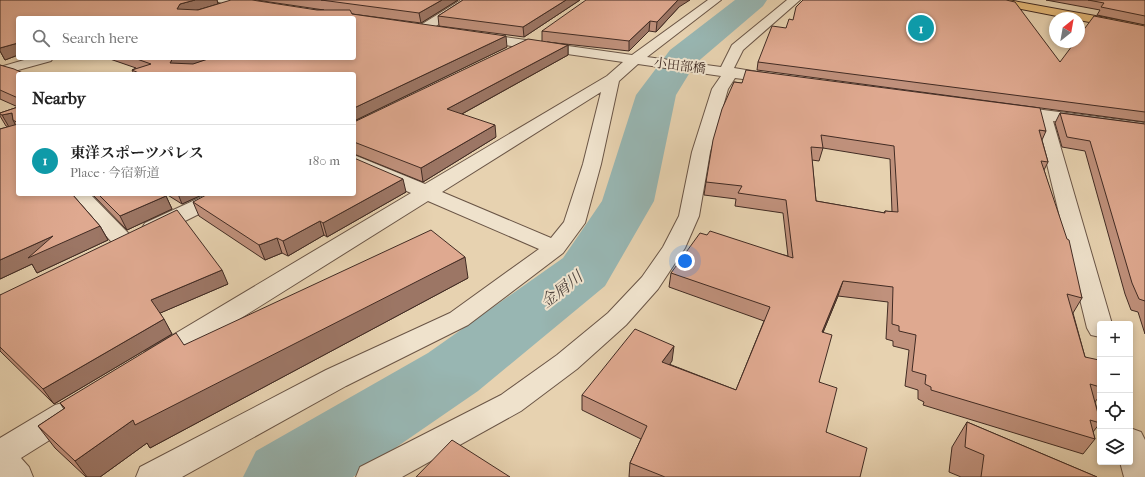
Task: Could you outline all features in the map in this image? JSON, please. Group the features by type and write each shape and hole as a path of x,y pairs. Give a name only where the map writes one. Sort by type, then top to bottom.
{"highway":[{"path":"990,0 1145,29"},
{"path":"1013,0 1145,24"}],"street":[{"path":"423,29 469,0"},
{"path":"136,371 612,79 634,60 715,0"},
{"path":"372,477 511,403 567,362 611,324 650,283 674,248 689,216 701,152 720,89 729,72 737,48 794,0"},
{"path":"219,5 241,3 271,7"},
{"path":"408,27 445,33"},
{"name":"小田部橋","path":"460,35 790,81"},
{"path":"506,54 540,35"},
{"path":"4,67 37,60"},
{"path":"152,477 336,378 459,319 555,248 574,223 592,164 612,79"},
{"path":"997,109 1145,128"},
{"path":"1043,115 1098,321"},
{"path":"356,161 555,248"},
{"path":"80,196 124,242"},
{"path":"104,252 220,196"},
{"path":"0,454 82,404"},
{"path":"1133,452 1140,477"},
{"path":"0,457 16,477"}],"building":[{"path":"0,0 195,0 180,4 177,9 198,10 231,0 252,0 317,10 350,10 352,14 506,36 356,107 356,72 136,72 132,70 151,64 140,60 172,60 170,63 193,64 205,60 356,60 356,16 16,16 16,44 0,48"},
{"path":"321,0 442,0 419,13"},
{"path":"463,0 566,0 523,27 438,16"},
{"path":"586,0 678,0 657,22 650,21 629,41 542,31"},
{"path":"803,0 1006,0 1015,2 1060,62 1070,48 1085,48 1085,28 1094,16 1145,26 1145,112 758,62 772,26 786,28 789,19 793,20 796,7"},
{"path":"1088,0 1145,0 1145,16 1101,7 1104,3"},
{"path":"528,39 568,45 447,109 495,125 421,168 356,143 356,121"},
{"path":"0,65 21,72 16,72 16,97 0,90"},
{"path":"746,70 1040,108 1046,131 1039,130 1048,162 1041,161 1067,239 1069,240 1082,298 1067,294 1085,357 1097,360 1097,386 1090,384 1097,410 1097,422 1090,420 1095,439 931,390 931,387 925,384 926,375 912,371 916,335 899,331 899,326 892,324 893,287 843,281 822,332 832,335 819,382 837,388 826,432 867,448 860,477 665,477 630,463 647,426 582,395 635,329 674,346 662,362 736,390 770,307 671,273 700,233 707,235 710,231 793,258 786,200 738,193 742,186 706,182 713,140 722,109 734,82 742,83","holes":["821,135 894,146 898,212 885,211 885,213 816,201 811,147 823,148"]},
{"path":"16,108 16,122 13,120 12,113 2,115 0,113"},
{"path":"1060,113 1145,124 1145,301 1139,299 1132,283 1090,141 1067,137"},
{"path":"16,125 16,196 74,196 100,226 28,258 53,236 0,260 0,129"},
{"path":"356,159 403,179 323,223 320,221 283,241 277,238 259,245 193,202 204,196 356,196"},
{"path":"100,196 166,196 120,216"},
{"path":"177,210 222,270 151,300 164,319 43,389 0,347 0,295"},
{"path":"431,230 465,257 135,425 133,420 75,461 38,426 65,408 60,403 176,333 184,345"},
{"path":"967,422 1097,477 981,477 984,455 965,447"},
{"path":"452,440 510,477 416,477"}],"waterway":[{"name":"金屑川","path":"285,477 453,372 539,308 584,272 628,201 656,95 682,57 753,0"}],"place":[{"name":"東洋スポーツパレス","path":"921,28"}]}
